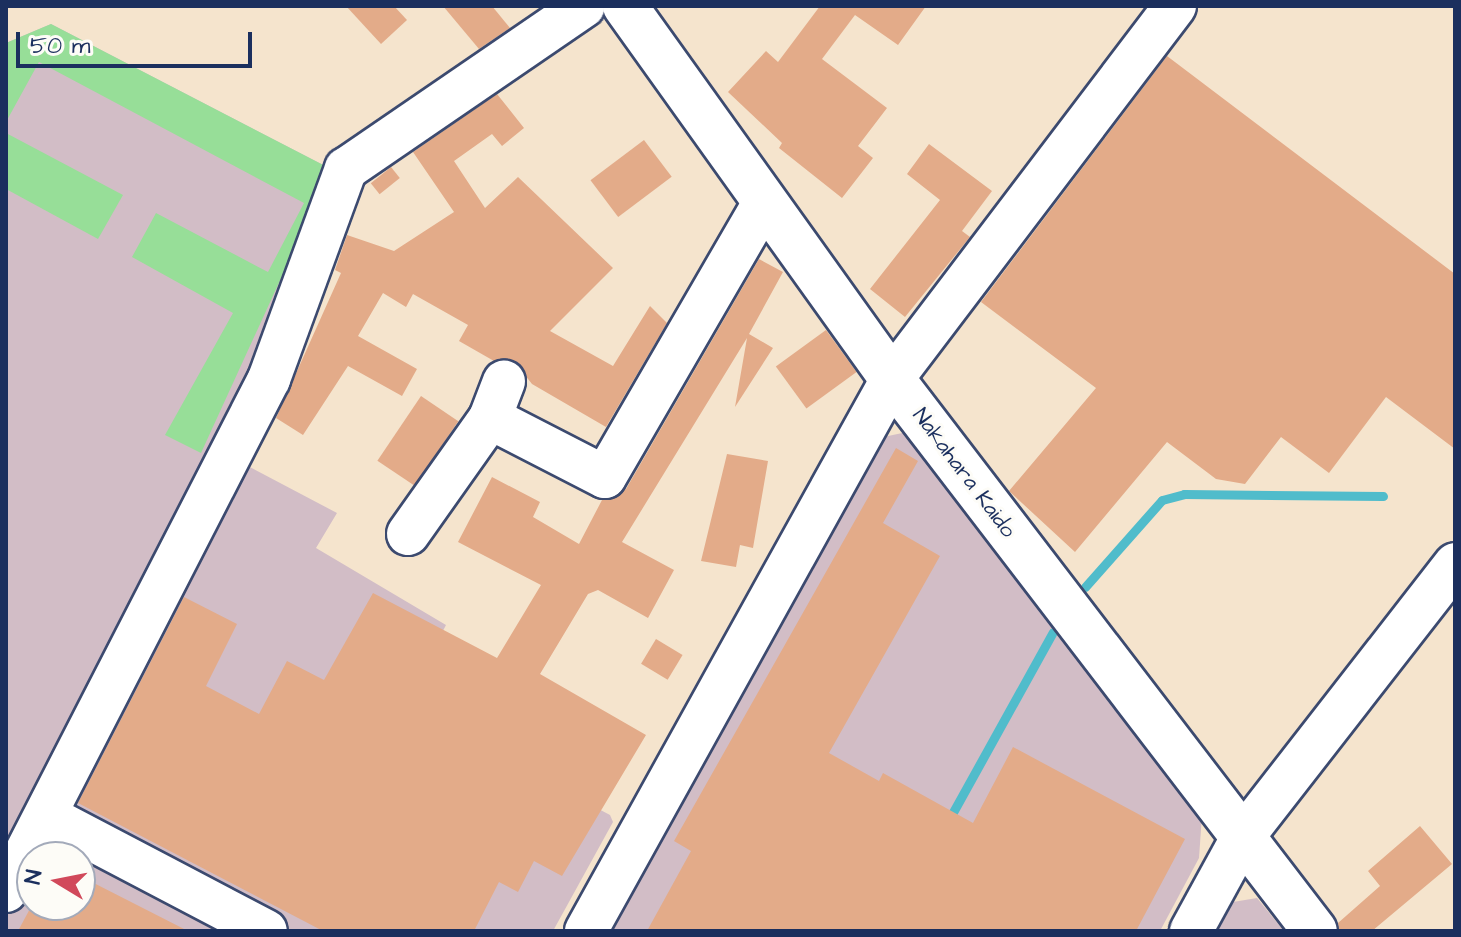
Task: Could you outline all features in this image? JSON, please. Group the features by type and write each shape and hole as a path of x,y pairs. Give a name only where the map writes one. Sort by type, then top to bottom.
{"main road":[{"name":"Nakahara Kaido","path":"625,6 892,379 1315,931"}],"street":[{"path":"6,891 269,379 346,169 584,6"},
{"path":"586,931 892,379 1175,6"},
{"path":"408,534 497,400 605,477 765,201"},
{"path":"1191,931 1242,838 1455,564"},
{"path":"47,816 266,931"}],"shaded area":[{"path":"51,24 331,169 240,417 6,846 6,43"},
{"path":"907,432 1202,815 1199,858 1160,931 603,931 874,439"},
{"path":"244,464 337,513 316,548 446,625 404,706 610,815 613,822 553,931 6,931 6,900 16,882 16,921 96,921 96,841 38,841"},
{"path":"1257,898 1284,931 1217,931 1233,902"}],"green space":[{"path":"51,24 331,169 201,453 165,435 233,313 132,257 156,213 268,272 304,203 39,62 6,122 6,43"},
{"path":"6,133 123,195 98,239 6,189"}],"building":[{"path":"346,6 394,6 407,20 381,44"},
{"path":"443,6 492,6 510,28 479,49"},
{"path":"820,6 926,6 898,45 855,15 822,59 887,108 858,146 873,158 842,198 779,148 782,143 728,92 766,51 778,62"},
{"path":"1167,56 1455,274 1455,449 1386,397 1329,473 1281,437 1245,484 1216,479 1167,442 1075,552 1009,491 1096,388 981,302"},
{"path":"497,94 524,128 502,146 492,134 454,161 485,208 518,177 613,268 550,331 613,366 650,306 667,323 606,427 532,384 513,360 494,361 459,341 468,325 413,294 406,307 383,293 358,336 417,369 402,396 348,366 303,435 276,418 341,273 335,270 347,235 394,251 454,212 413,152"},
{"path":"644,140 672,177 618,217 590,180"},
{"path":"929,144 992,191 962,231 970,237 905,317 870,289 940,200 907,174"},
{"path":"391,167 400,178 380,194 371,183"},
{"path":"759,259 783,272 749,334 773,348 735,407 747,338 622,542 674,570 648,618 598,590 588,594 540,674 646,735 562,876 534,861 518,892 499,882 474,931 323,931 78,803 184,597 237,624 206,686 259,714 287,661 324,680 373,593 497,658 541,585 458,542 492,477 540,502 533,517 579,544 602,500 626,489"},
{"path":"826,330 857,372 806,409 776,366"},
{"path":"421,396 458,421 415,486 377,461"},
{"path":"896,448 918,461 883,523 940,556 829,753 879,781 883,773 973,823 1013,747 1185,839 1136,931 647,931 691,851 674,841"},
{"path":"727,454 768,461 753,548 740,545 736,567 701,561"},
{"path":"656,639 683,655 668,680 641,664"},
{"path":"1420,826 1452,864 1372,931 1339,931 1338,923 1380,886 1368,871"},
{"path":"96,884 188,931 18,931 23,921 96,921"}],"waterway":[{"path":"1085,587 1162,500 1184,494 1383,496"},
{"path":"947,823 1053,632"}]}
